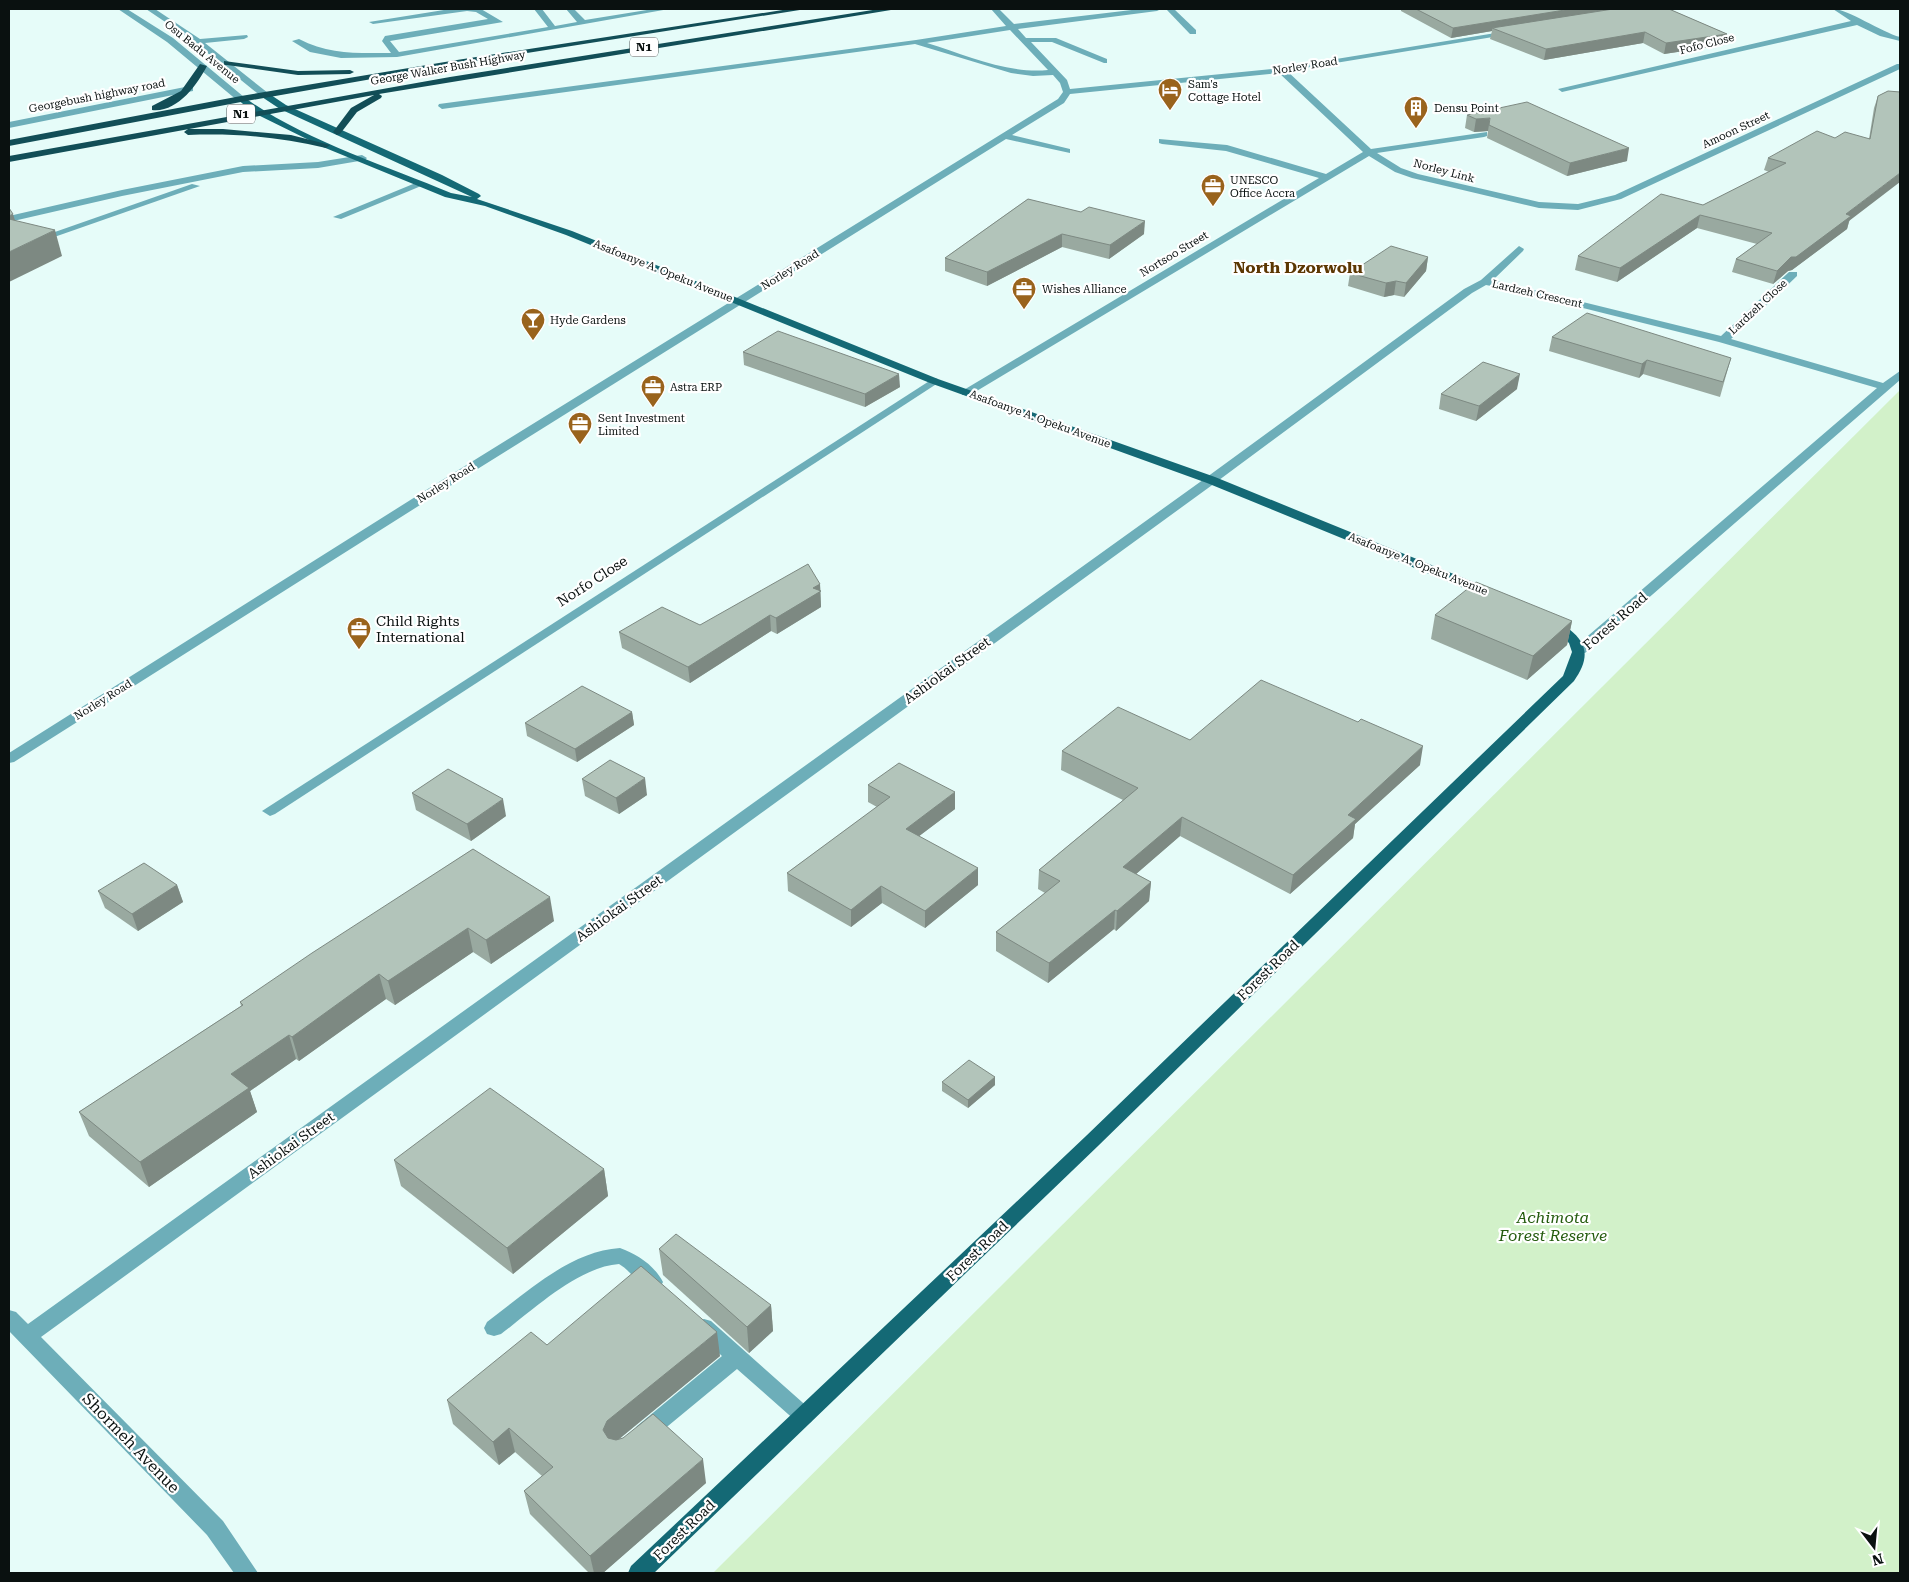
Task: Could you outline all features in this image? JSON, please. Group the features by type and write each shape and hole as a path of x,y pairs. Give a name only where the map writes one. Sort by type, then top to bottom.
{"highway":[{"name":"George Walker Bush Highway","path":"9,142 456,62 802,9"},
{"name":"George Walker Bush Highway","path":"9,159 257,111 678,41 893,9"},
{"path":"541,49 681,18"},
{"path":"227,63 298,73 345,72 456,62"},
{"path":"113,123 171,102 190,89 203,66"},
{"path":"337,132 347,115 368,100 396,89"},
{"path":"87,144 188,132 228,130 268,132 326,145"}],"main road":[{"name":"Asafoanye A. Opeku Avenue","path":"265,95 283,107 465,189 488,204"},
{"name":"Asafoanye A. Opeku Avenue","path":"241,99 257,111 326,145 362,158 421,184 448,194 488,204 569,233 934,381 1211,480 1503,600"},
{"path":"1543,617 1573,637 1580,650"},
{"name":"Forest Road","path":"639,1573 1092,1141 1569,678 1580,659 1580,650"}],"street":[{"name":"Osu Badu Avenue","path":"122,9 156,30 203,66 241,99"},
{"name":"Osu Badu Avenue","path":"150,9 199,41 265,95"},
{"path":"373,22 465,9"},
{"path":"469,9 478,10 517,34"},
{"path":"538,9 554,28"},
{"path":"570,9 583,23"},
{"path":"296,41 313,50 341,56 397,55 665,9"},
{"path":"995,9 1064,82 1067,92"},
{"path":"442,106 1012,27 1157,9"},
{"path":"1170,9 1193,32"},
{"path":"1837,9 1888,37 1900,39"},
{"path":"397,55 386,40 388,38 495,20"},
{"name":"Fofo Close","path":"1562,89 1858,22"},
{"name":"Norley Road","path":"9,759 1061,101 1067,92 1281,70 1525,30"},
{"path":"199,41 244,37"},
{"path":"1026,40 1054,40 1104,61"},
{"path":"914,42 1011,72 1033,74 1055,72"},
{"name":"Amoon Street","path":"1578,207 1618,197 1900,66"},
{"name":"Norley Link","path":"1281,70 1369,152 1398,170 1432,182 1524,203 1578,207"},
{"name":"Georgebush highway road","path":"9,125 190,89"},
{"path":"1369,152 1484,134"},
{"path":"1005,136 1067,151"},
{"path":"1162,142 1227,148 1327,178"},
{"name":"Nortsoo Street","path":"966,393 1369,152"},
{"path":"9,219 105,196 243,169 318,165 362,158"},
{"path":"23,243 108,217 243,169"},
{"path":"338,216 421,184"},
{"path":"1485,282 1519,249"},
{"name":"Lardzeh Close","path":"1723,340 1793,274"},
{"name":"Lardzeh Crescent","path":"1211,480 1468,291 1485,282 1723,340 1886,387"},
{"name":"Forest Road","path":"1580,650 1900,374"},
{"name":"Norfo Close","path":"270,810 934,381"},
{"name":"Ashiokai Street","path":"27,1336 1211,480"},
{"path":"494,1328 584,1265 604,1258 619,1256 629,1260 665,1292"},
{"path":"686,1311 804,1416"},
{"name":"Shormeh Avenue","path":"9,1318 215,1528 246,1573"},
{"path":"627,1447 737,1356"}],"green space":[{"name":"Achimota Forest Reserve","path":"1900,390 1900,1573 713,1573"}],"building":[{"path":"1416,9 1571,9 1453,28"},
{"path":"1613,9 1669,9 1727,34 1666,43 1645,32 1546,49 1492,28"},
{"path":"1888,91 1900,92 1900,173 1846,214 1851,216 1796,257 1791,257 1777,271 1736,259 1772,233 1700,215 1620,268 1578,256 1661,194 1703,205 1786,163 1768,158 1817,131 1835,138 1845,132 1870,139 1878,96"},
{"path":"1527,102 1629,148 1570,163 1489,125 1490,118 1476,119 1467,115"},
{"path":"1028,199 1081,212 1089,207 1145,221 1110,245 1062,234 987,272 945,258"},
{"path":"9,208 13,214 9,216"},
{"path":"9,219 55,230 9,252"},
{"path":"1391,246 1428,257 1406,283 1396,281 1386,283 1350,273"},
{"path":"1587,313 1731,358 1723,382 1647,360 1642,364 1552,337"},
{"path":"778,331 899,374 865,394 743,352"},
{"path":"1483,362 1520,374 1479,406 1441,394"},
{"path":"808,564 820,584 813,588 821,591 776,618 770,615 688,667 619,632 662,607 700,625"},
{"path":"1476,582 1572,621 1533,656 1435,615"},
{"path":"1261,680 1358,722 1361,719 1423,746 1348,815 1356,819 1293,875 1182,817 1123,867 1151,882 1117,911 1115,910 1049,963 996,932 1060,881 1039,870 1138,788 1062,751 1118,707 1190,740"},
{"path":"582,686 632,712 575,749 525,723"},
{"path":"610,760 645,778 616,798 582,779"},
{"path":"899,763 955,792 906,829 978,868 925,911 881,886 851,910 787,873 890,797 868,785"},
{"path":"448,769 503,799 467,824 412,793"},
{"path":"473,849 550,897 486,940 468,928 388,981 379,974 292,1037 289,1035 231,1074 249,1088 140,1162 79,1112 243,1005 240,1002 312,953"},
{"path":"144,863 177,885 132,914 98,891"},
{"path":"969,1060 995,1077 968,1100 942,1082"},
{"path":"490,1088 604,1169 507,1248 394,1160"},
{"path":"676,1234 771,1305 747,1327 659,1249"},
{"path":"641,1266 717,1332 607,1421 603,1430 608,1438 616,1440 623,1438 653,1414 703,1459 590,1556 524,1491 553,1467 509,1428 493,1442 447,1400 531,1332 547,1345"}],"place":[{"name":"Sam's Cottage Hotel","path":"1170,111"},
{"name":"Densu Point","path":"1416,129"},
{"name":"UNESCO Office Accra","path":"1213,207"},
{"name":"Wishes Alliance","path":"1024,310"},
{"name":"Hyde Gardens","path":"533,341"},
{"name":"Astra ERP","path":"653,408"},
{"name":"Sent Investment Limited","path":"580,445"},
{"name":"Child Rights International","path":"359,650"}],"district":[{"name":"North Dzorwolu","path":"1298,267"}]}
